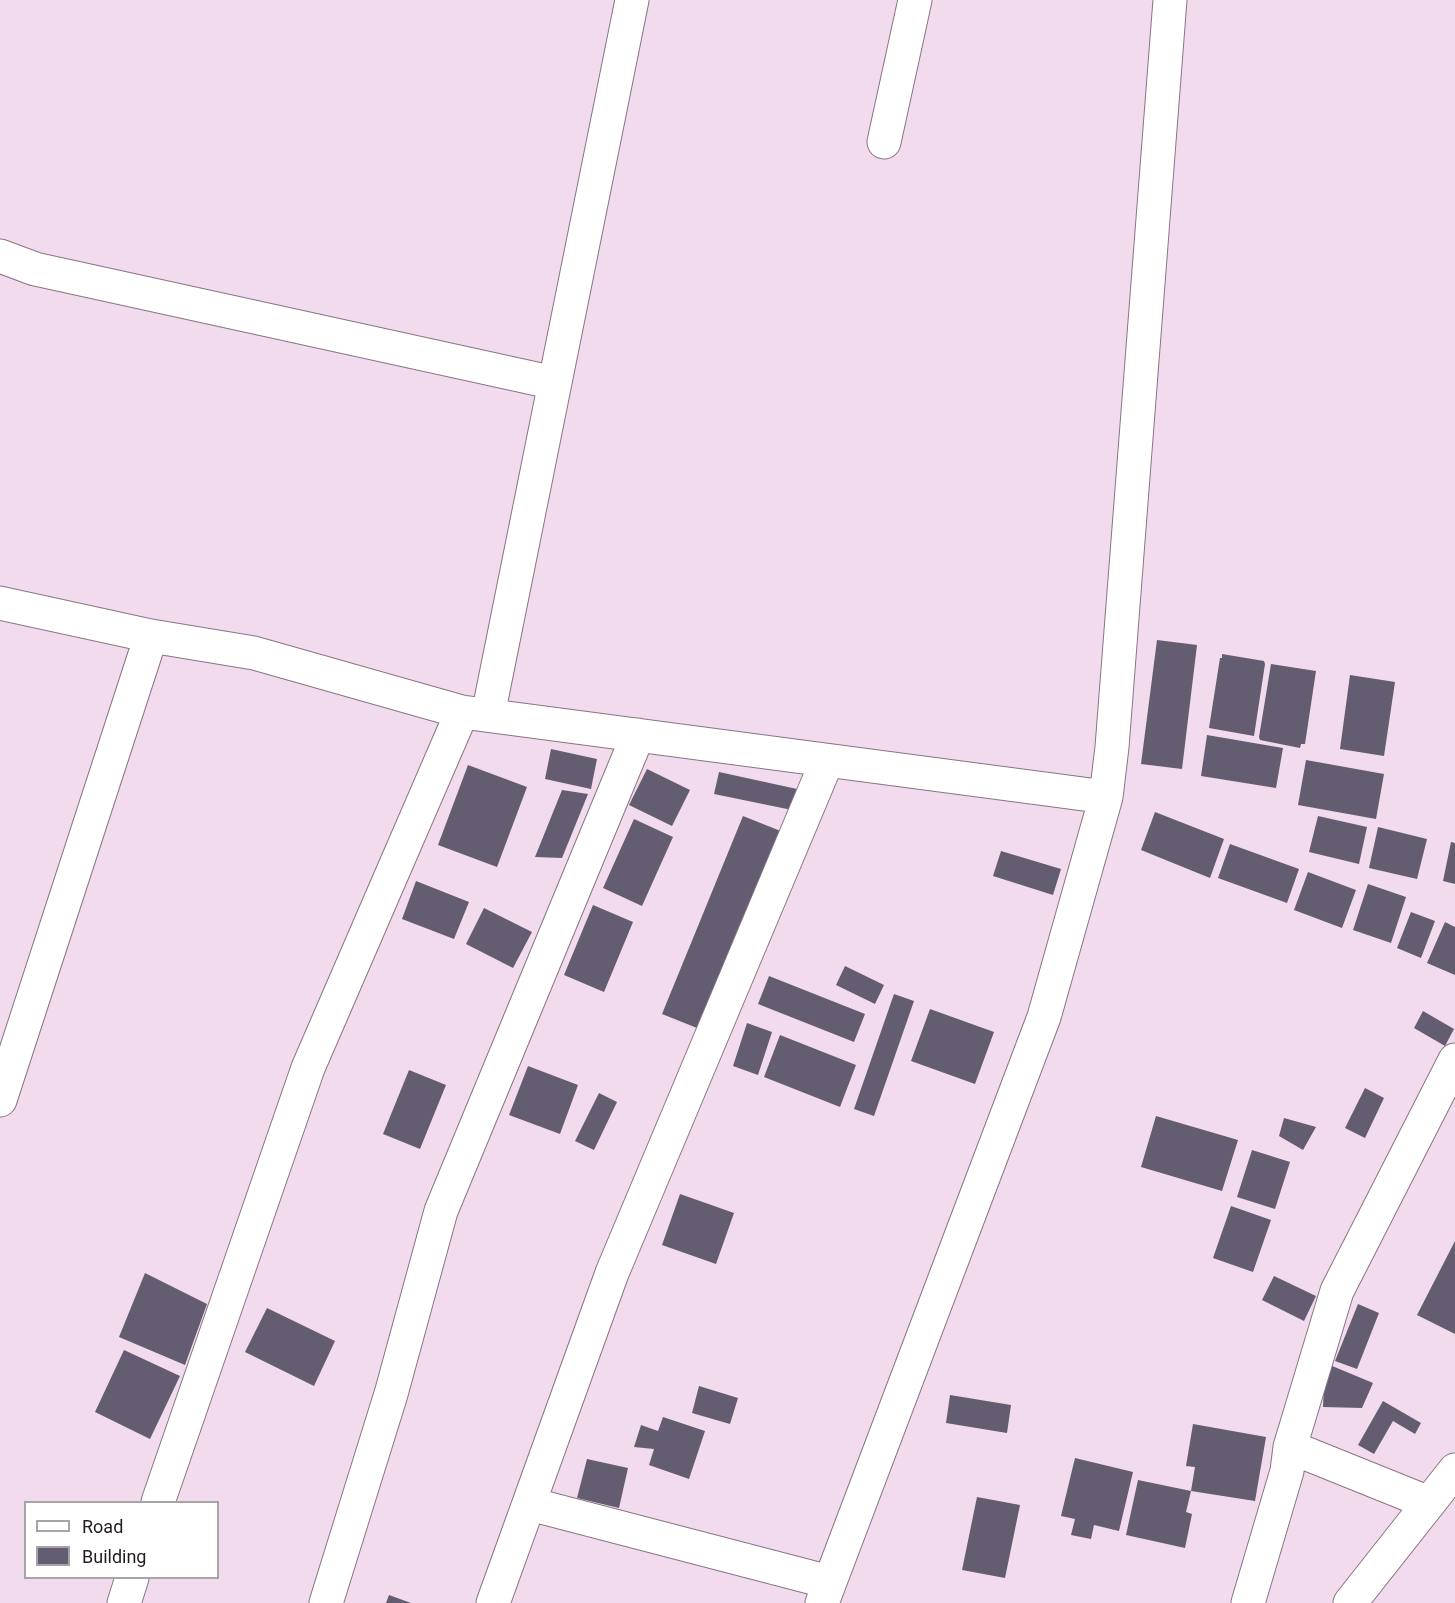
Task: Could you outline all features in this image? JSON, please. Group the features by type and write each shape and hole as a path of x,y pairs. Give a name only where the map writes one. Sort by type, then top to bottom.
{"street":[{"path":"159,1501 308,1068 475,714 555,383 632,0"},
{"path":"884,142 915,0"},
{"path":"530,1504 825,1592 1044,1017 1106,797 1112,747 1170,0"},
{"path":"0,256 36,269 555,383"},
{"path":"0,603 151,636 254,653 475,714 1106,797"},
{"path":"0,1100 151,636"},
{"path":"326,1603 391,1394 441,1211 638,735"},
{"path":"493,1603 612,1273 827,760"},
{"path":"1248,1603 1287,1471 1290,1447 1336,1291 1455,1060"},
{"path":"1290,1447 1429,1503"},
{"path":"1350,1603 1455,1470"},
{"path":"123,1603 132,1579"}],"building":[{"path":"1157,640 1197,645 1182,769 1141,764"},
{"path":"1222,654 1264,661 1254,736 1209,728"},
{"path":"1271,664 1316,671 1305,744 1301,744 1300,748 1260,740"},
{"path":"1350,675 1395,682 1384,756 1340,749"},
{"path":"1207,735 1283,748 1276,788 1201,776"},
{"path":"551,749 597,759 591,789 545,779"},
{"path":"1306,760 1384,774 1376,819 1298,805"},
{"path":"468,765 527,787 497,867 438,845"},
{"path":"647,769 690,790 672,826 629,805"},
{"path":"719,772 797,789 792,810 714,794"},
{"path":"562,790 588,794 562,858 535,857"},
{"path":"1155,812 1224,839 1210,878 1141,850"},
{"path":"743,816 783,832 702,1030 662,1014"},
{"path":"1318,816 1367,827 1359,864 1309,852"},
{"path":"634,819 673,837 642,906 603,888"},
{"path":"1378,827 1427,839 1417,879 1369,868"},
{"path":"1451,842 1455,843 1455,884 1443,881"},
{"path":"1230,844 1299,869 1287,903 1218,878"},
{"path":"1001,851 1061,869 1053,895 993,876"},
{"path":"1308,872 1356,890 1342,928 1294,910"},
{"path":"416,881 469,902 454,939 402,919"},
{"path":"1368,884 1406,897 1391,943 1353,930"},
{"path":"593,905 633,922 604,992 564,975"},
{"path":"484,908 532,932 513,968 466,944"},
{"path":"1411,912 1435,921 1421,958 1397,948"},
{"path":"1445,922 1455,927 1455,975 1427,963"},
{"path":"845,966 884,985 875,1004 836,985"},
{"path":"769,976 865,1014 854,1042 758,1004"},
{"path":"894,994 914,1001 874,1116 854,1109"},
{"path":"930,1009 994,1032 975,1084 911,1061"},
{"path":"1423,1011 1454,1029 1445,1046 1414,1028"},
{"path":"747,1023 772,1032 758,1075 733,1066"},
{"path":"780,1035 856,1065 840,1107 764,1077"},
{"path":"528,1066 578,1085 560,1134 509,1115"},
{"path":"409,1070 446,1085 420,1149 383,1134"},
{"path":"1365,1088 1384,1098 1365,1138 1345,1128"},
{"path":"599,1093 617,1102 594,1150 575,1141"},
{"path":"1156,1116 1238,1140 1222,1191 1141,1167"},
{"path":"1284,1118 1316,1127 1303,1150 1279,1136"},
{"path":"1252,1150 1290,1162 1275,1209 1237,1197"},
{"path":"680,1194 734,1213 716,1264 662,1245"},
{"path":"1231,1206 1271,1220 1253,1272 1213,1258"},
{"path":"1455,1241 1455,1334 1417,1315"},
{"path":"145,1273 207,1304 185,1365 119,1337"},
{"path":"1274,1276 1316,1296 1304,1321 1262,1300"},
{"path":"1358,1304 1379,1313 1357,1369 1335,1361"},
{"path":"267,1308 335,1341 314,1386 245,1352"},
{"path":"124,1350 180,1376 150,1439 95,1412"},
{"path":"1325,1363 1373,1383 1362,1408 1323,1407"},
{"path":"699,1386 738,1398 730,1424 692,1413"},
{"path":"950,1395 1011,1405 1007,1433 946,1423"},
{"path":"1383,1401 1421,1423 1415,1434 1393,1421 1374,1454 1358,1445"},
{"path":"663,1417 705,1431 689,1479 649,1465 654,1449 634,1447 641,1425 658,1431"},
{"path":"1193,1424 1266,1437 1255,1501 1191,1491 1195,1467 1186,1466"},
{"path":"1075,1458 1133,1472 1119,1531 1094,1525 1091,1539 1071,1535 1075,1519 1061,1516"},
{"path":"587,1459 628,1468 619,1508 577,1498"},
{"path":"1138,1480 1191,1491 1186,1512 1192,1514 1185,1548 1126,1535"},
{"path":"977,1497 1020,1505 1005,1578 962,1570"},
{"path":"389,1595 411,1603 386,1603"}]}
